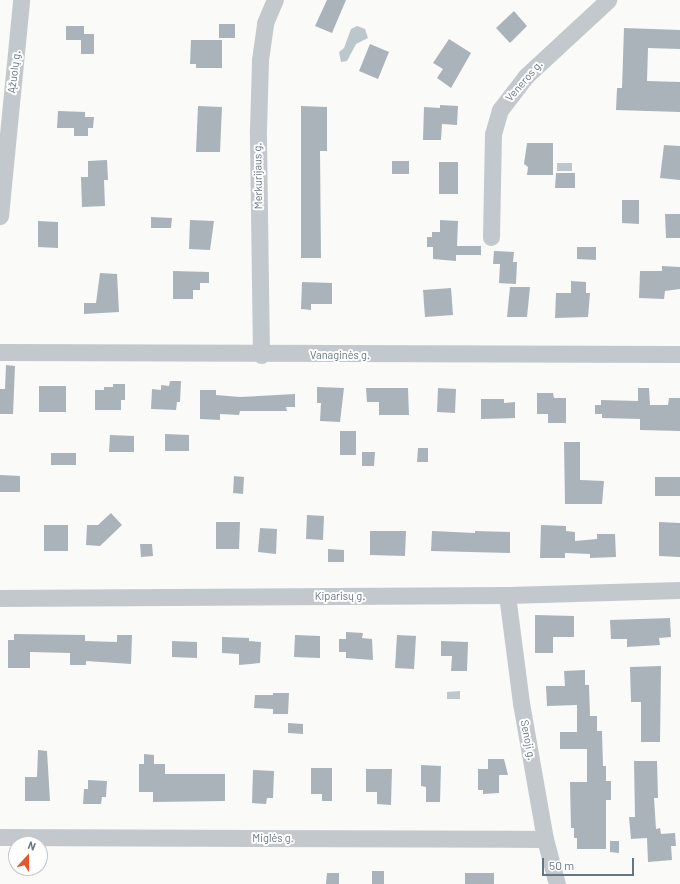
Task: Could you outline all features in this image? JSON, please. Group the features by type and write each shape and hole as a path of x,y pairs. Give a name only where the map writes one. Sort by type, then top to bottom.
{"street":[{"name":"Ąžuolų g.","path":"0,216 21,0"},
{"name":"Merkurijaus g.","path":"261,355 258,129 260,60 265,24 275,0"},
{"name":"Veneros g.","path":"491,237 493,134 500,110 526,76 608,0"},
{"name":"Vanaginės g.","path":"0,352 261,355 680,354"},
{"name":"Kiparisų g.","path":"0,598 507,595 680,590"},
{"name":"Senoji g.","path":"507,595 521,703 545,839 557,884"},
{"name":"Miglės g.","path":"0,836 545,839"}],"shaded area":[{"path":"357,26 365,29 368,38 356,44 347,61 341,62 339,52 344,48 351,29"},
{"path":"557,163 572,163 572,171 557,171"},
{"path":"460,691 460,699 447,699 447,692"}],"building":[{"path":"327,0 346,0 332,33 315,26"},
{"path":"514,11 527,26 510,43 496,28"},
{"path":"219,24 235,24 235,38 219,38"},
{"path":"66,26 84,26 84,34 94,34 94,54 81,54 81,40 66,40"},
{"path":"624,28 680,30 680,49 648,48 647,81 680,82 680,112 616,110 617,88 622,88"},
{"path":"449,39 471,53 451,88 437,78 443,69 433,63"},
{"path":"191,40 222,40 222,68 196,68 196,64 190,64"},
{"path":"370,44 389,52 378,79 359,71"},
{"path":"440,105 458,106 457,125 442,124 441,140 423,140 424,107 440,108"},
{"path":"198,106 222,107 220,152 196,152"},
{"path":"301,106 327,107 327,151 320,151 321,258 301,258"},
{"path":"58,111 85,112 85,117 94,117 93,128 88,128 88,136 74,136 74,128 57,128"},
{"path":"527,143 553,143 553,175 527,175 528,167 524,164"},
{"path":"664,145 680,146 680,180 660,178"},
{"path":"107,160 108,180 104,180 105,206 82,207 81,177 88,177 88,161"},
{"path":"392,161 409,161 409,174 392,174"},
{"path":"439,162 458,162 458,194 439,194"},
{"path":"556,173 575,173 575,188 555,188"},
{"path":"622,200 639,200 639,224 622,223"},
{"path":"665,214 680,214 680,238 666,238"},
{"path":"151,217 172,218 171,228 151,228"},
{"path":"190,220 214,221 210,250 189,249"},
{"path":"440,220 458,221 457,246 481,246 481,255 456,255 456,261 433,259 433,247 427,247 427,237 432,237 432,232 440,232"},
{"path":"38,221 58,222 58,248 38,247"},
{"path":"577,247 596,247 596,260 577,259"},
{"path":"494,251 514,252 513,262 517,262 516,284 499,283 500,264 493,264"},
{"path":"662,266 680,267 680,289 665,291 664,299 639,298 640,271 662,271"},
{"path":"173,271 209,272 209,283 200,283 200,290 193,290 193,299 173,299"},
{"path":"100,273 117,274 119,312 84,314 84,303 96,303"},
{"path":"571,281 586,282 586,293 590,293 588,317 555,318 556,293 571,293"},
{"path":"302,282 332,283 332,304 311,304 311,310 301,309"},
{"path":"510,287 530,287 527,317 507,317"},
{"path":"451,288 453,315 425,317 423,290"},
{"path":"6,365 15,366 13,414 0,414 0,389 5,389"},
{"path":"170,381 181,381 180,402 177,402 176,410 151,409 152,389 161,390 161,385 169,386"},
{"path":"113,384 125,384 125,400 121,400 121,410 95,410 95,390 104,390 104,387 113,387"},
{"path":"39,386 66,386 66,412 39,412"},
{"path":"317,387 344,388 340,422 320,421 321,403 317,403"},
{"path":"366,388 408,388 409,415 379,415 379,402 367,402"},
{"path":"438,388 456,389 455,413 437,412"},
{"path":"638,388 649,388 650,405 668,405 669,398 680,398 680,431 640,430 640,419 602,418 602,414 595,414 595,405 601,405 601,400 638,401"},
{"path":"200,390 216,390 216,395 240,397 295,394 295,407 286,407 287,411 240,411 239,415 220,414 220,420 200,419"},
{"path":"537,393 553,393 554,398 566,398 566,423 548,423 548,414 537,414"},
{"path":"481,399 504,399 504,403 515,402 515,418 481,419"},
{"path":"340,431 356,431 356,455 340,455"},
{"path":"165,434 189,435 189,451 165,451"},
{"path":"110,435 134,436 134,452 109,452"},
{"path":"564,442 580,442 580,480 604,481 602,504 565,504"},
{"path":"418,448 428,448 428,462 417,462"},
{"path":"362,452 375,452 374,466 362,466"},
{"path":"51,453 76,453 76,465 51,465"},
{"path":"0,475 20,476 20,492 0,492"},
{"path":"234,476 244,477 243,494 233,493"},
{"path":"655,477 680,477 680,496 655,496"},
{"path":"111,513 122,525 100,546 86,545 87,525 98,525"},
{"path":"307,515 324,516 323,540 306,539"},
{"path":"216,522 240,522 239,549 216,549"},
{"path":"659,522 680,523 680,557 659,556"},
{"path":"44,525 68,525 68,551 44,551"},
{"path":"541,525 566,526 566,531 575,532 575,541 597,539 597,534 615,534 616,557 590,558 590,554 565,553 565,558 540,558"},
{"path":"260,528 277,529 276,554 258,552"},
{"path":"370,531 406,531 405,556 370,555"},
{"path":"432,531 475,533 475,531 510,532 510,553 431,551"},
{"path":"140,544 152,544 153,556 141,557"},
{"path":"328,549 344,550 344,562 328,562"},
{"path":"535,615 574,616 574,637 553,637 553,653 535,653"},
{"path":"670,618 671,637 659,638 660,645 627,647 627,639 611,639 610,620"},
{"path":"346,632 363,633 362,638 372,639 373,660 346,658 346,652 339,652 339,639 346,639"},
{"path":"14,634 85,635 85,641 117,642 117,635 132,635 131,664 86,661 86,665 70,665 70,653 30,652 30,668 8,668 8,640 14,640"},
{"path":"295,635 320,636 320,658 294,657"},
{"path":"397,635 416,636 414,669 395,668"},
{"path":"222,637 249,638 249,641 261,642 260,663 239,665 239,654 222,653"},
{"path":"172,641 197,642 197,658 172,657"},
{"path":"441,641 468,642 467,671 451,671 452,656 441,656"},
{"path":"661,666 660,742 641,742 641,702 631,702 630,667"},
{"path":"585,670 585,685 589,685 590,716 597,716 597,731 602,731 603,766 606,766 606,781 611,781 611,800 606,800 606,849 577,849 577,838 574,838 574,828 571,828 570,782 587,782 587,749 560,749 560,732 577,732 577,705 547,706 546,686 565,686 564,671"},
{"path":"273,693 289,693 288,714 273,714 273,709 254,708 255,695 273,695"},
{"path":"288,723 303,724 303,734 288,733"},
{"path":"38,750 47,751 50,801 25,801 25,777 37,777"},
{"path":"144,754 154,755 154,764 165,764 165,774 225,774 225,801 153,802 153,792 139,792 139,764 144,764"},
{"path":"488,759 504,759 508,775 499,775 499,793 483,794 483,790 478,790 478,769 488,769"},
{"path":"634,761 657,761 658,798 654,798 656,829 660,828 661,834 675,833 676,846 671,846 672,860 648,862 647,838 631,839 629,817 635,817"},
{"path":"421,765 441,766 440,802 426,802 426,787 421,786"},
{"path":"311,768 332,768 332,801 322,801 322,794 311,794"},
{"path":"366,769 392,769 391,805 377,804 377,792 366,792"},
{"path":"253,770 274,771 273,798 267,798 266,804 252,803"},
{"path":"88,780 107,781 106,797 102,797 101,804 83,804 84,789 88,789"},
{"path":"610,841 619,841 619,853 610,852"},
{"path":"372,871 384,871 384,884 372,884"},
{"path":"327,873 339,873 339,884 326,884"},
{"path":"465,873 494,873 494,884 465,884"}]}
